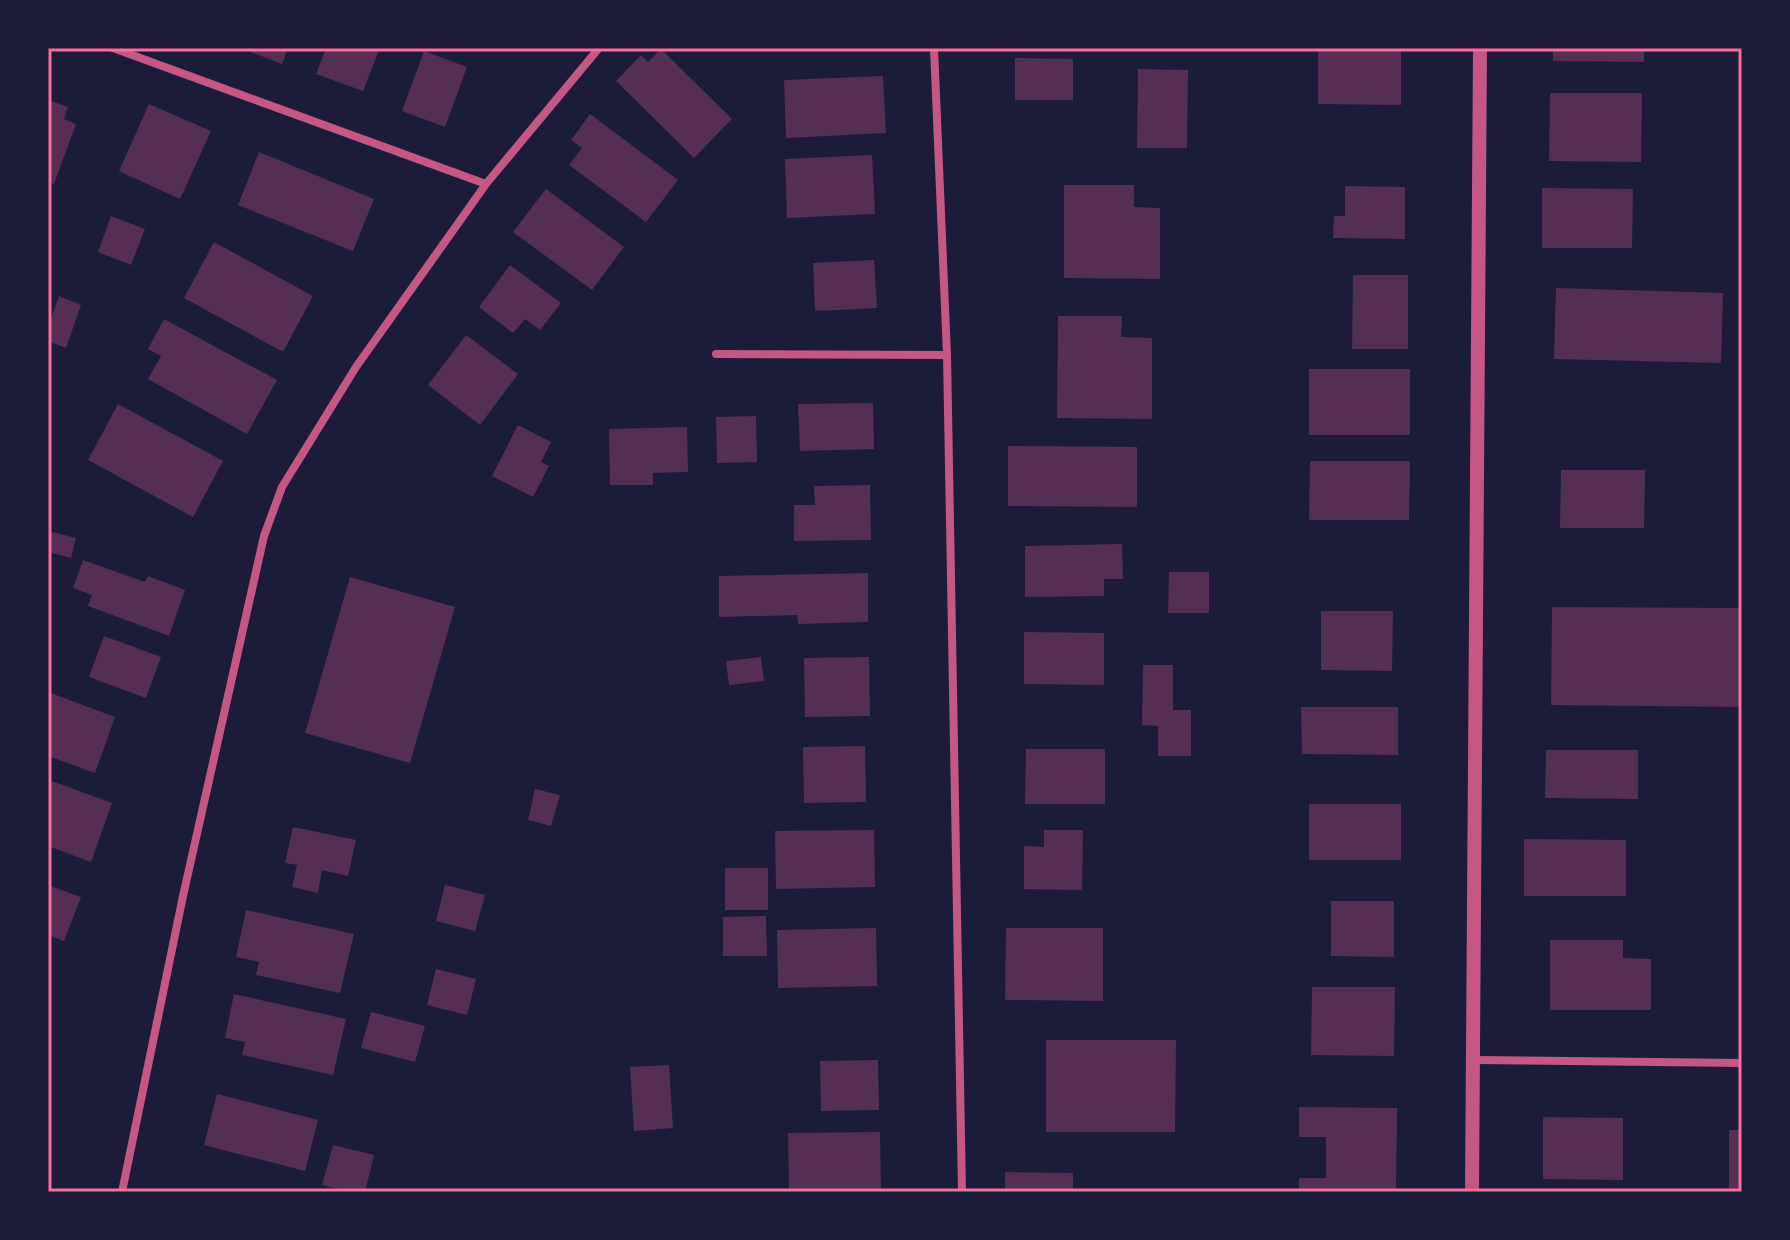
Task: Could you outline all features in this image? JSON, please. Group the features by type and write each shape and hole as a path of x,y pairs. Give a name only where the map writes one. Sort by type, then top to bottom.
{"street":[{"path":"113,48 486,184"},
{"path":"122,1192 183,896 264,536 282,487 356,367 486,184 599,48"},
{"path":"934,48 947,355 962,1192"},
{"path":"1472,1192 1480,48"},
{"path":"716,354 947,355"},
{"path":"1473,1060 1742,1063"}],"building":[{"path":"240,48 288,48 282,64"},
{"path":"326,48 380,48 363,91 316,74"},
{"path":"1318,48 1401,48 1401,105 1318,104"},
{"path":"1553,48 1644,48 1644,62 1553,61"},
{"path":"661,49 732,119 694,158 616,81 641,55 648,62"},
{"path":"424,51 467,67 445,127 402,111"},
{"path":"1015,58 1073,59 1073,100 1015,100"},
{"path":"1138,69 1188,70 1187,148 1137,148"},
{"path":"883,76 886,133 786,138 784,80"},
{"path":"1550,93 1642,93 1641,162 1549,161"},
{"path":"48,100 68,107 64,119 76,124 54,184 48,181"},
{"path":"149,104 211,131 180,199 119,171"},
{"path":"590,114 678,180 646,222 569,165 582,148 571,140"},
{"path":"259,152 374,199 353,251 238,205"},
{"path":"872,155 875,214 787,218 785,159"},
{"path":"1064,185 1134,185 1134,207 1160,208 1160,279 1064,278"},
{"path":"1345,186 1405,187 1405,239 1333,238 1334,216 1345,216"},
{"path":"1542,188 1633,189 1632,248 1542,248"},
{"path":"546,189 624,247 592,290 513,232"},
{"path":"111,216 145,229 131,265 98,252"},
{"path":"214,242 313,296 283,352 184,298"},
{"path":"874,260 877,308 815,311 813,263"},
{"path":"510,265 561,303 540,330 525,319 513,333 479,307"},
{"path":"1353,275 1408,275 1408,349 1352,349"},
{"path":"1556,288 1723,293 1721,363 1554,359"},
{"path":"59,296 81,305 66,348 48,341 48,327"},
{"path":"1058,316 1122,316 1121,337 1152,338 1152,419 1057,418"},
{"path":"164,319 277,380 247,434 148,379 161,356 148,349"},
{"path":"466,335 518,374 480,425 428,385"},
{"path":"1309,369 1410,369 1410,435 1309,435"},
{"path":"873,403 874,449 800,451 798,404"},
{"path":"118,404 223,461 193,517 88,460"},
{"path":"756,416 757,462 717,463 716,417"},
{"path":"518,425 551,442 541,462 549,466 533,497 492,476"},
{"path":"687,427 688,472 653,473 653,485 610,485 609,429"},
{"path":"1008,446 1137,447 1137,507 1008,506"},
{"path":"1310,461 1410,461 1409,520 1309,520"},
{"path":"1561,470 1645,470 1644,528 1560,528"},
{"path":"870,485 871,540 794,541 794,505 815,505 814,486"},
{"path":"48,531 76,538 71,558 48,552"},
{"path":"1122,544 1123,579 1104,579 1104,596 1025,597 1025,546"},
{"path":"83,560 145,582 148,576 185,590 169,636 88,606 92,595 73,588"},
{"path":"1169,572 1209,572 1209,613 1168,613"},
{"path":"868,573 868,622 798,624 797,615 719,617 719,576"},
{"path":"350,577 455,607 410,763 305,733"},
{"path":"1552,607 1742,608 1742,707 1551,705"},
{"path":"1321,611 1393,611 1392,671 1321,670"},
{"path":"1024,632 1104,633 1104,685 1024,684"},
{"path":"104,636 161,657 146,698 89,677"},
{"path":"761,657 764,681 729,685 726,661"},
{"path":"869,657 870,716 805,717 804,658"},
{"path":"1143,665 1173,665 1173,710 1191,710 1191,756 1158,756 1158,726 1142,725"},
{"path":"48,692 115,717 95,773 48,756"},
{"path":"1301,707 1398,707 1398,755 1302,754"},
{"path":"865,746 866,802 804,803 803,747"},
{"path":"1026,749 1105,749 1105,804 1025,804"},
{"path":"1546,750 1638,750 1638,799 1545,798"},
{"path":"52,781 112,803 91,862 48,846 48,791"},
{"path":"535,789 560,795 551,826 528,820"},
{"path":"1309,804 1401,804 1401,860 1309,860"},
{"path":"293,827 356,840 348,876 322,870 318,893 292,887 297,865 285,863"},
{"path":"874,830 875,887 776,889 775,831"},
{"path":"1044,830 1083,830 1082,890 1024,889 1024,846 1044,847"},
{"path":"1524,839 1626,840 1626,896 1524,896"},
{"path":"725,868 768,868 768,910 725,910"},
{"path":"48,885 81,897 64,941 48,935"},
{"path":"445,885 485,895 475,931 436,921"},
{"path":"1331,901 1394,901 1394,957 1331,956"},
{"path":"246,910 354,934 340,993 256,975 259,962 236,957"},
{"path":"766,916 767,956 723,956 723,917"},
{"path":"876,928 877,986 778,988 777,930"},
{"path":"1006,928 1103,928 1103,1001 1005,1000"},
{"path":"1550,940 1623,940 1623,958 1651,959 1651,1010 1550,1010"},
{"path":"436,969 476,979 467,1015 427,1005"},
{"path":"1312,987 1395,987 1394,1056 1311,1055"},
{"path":"234,994 346,1019 333,1075 242,1055 245,1042 225,1038"},
{"path":"371,1012 425,1026 415,1062 361,1048"},
{"path":"1046,1040 1176,1040 1175,1132 1046,1132"},
{"path":"878,1060 879,1110 821,1111 820,1061"},
{"path":"669,1065 673,1128 634,1131 630,1067"},
{"path":"217,1094 318,1120 305,1171 204,1145"},
{"path":"1299,1107 1397,1108 1396,1192 1299,1192 1299,1178 1326,1178 1326,1137 1299,1137"},
{"path":"1543,1117 1623,1118 1623,1180 1543,1179"},
{"path":"1729,1130 1742,1130 1742,1192 1729,1192"},
{"path":"880,1132 881,1190 789,1191 788,1133"},
{"path":"333,1145 374,1155 365,1192 350,1192 322,1185"},
{"path":"1005,1172 1073,1173 1073,1192 1005,1192"}]}
